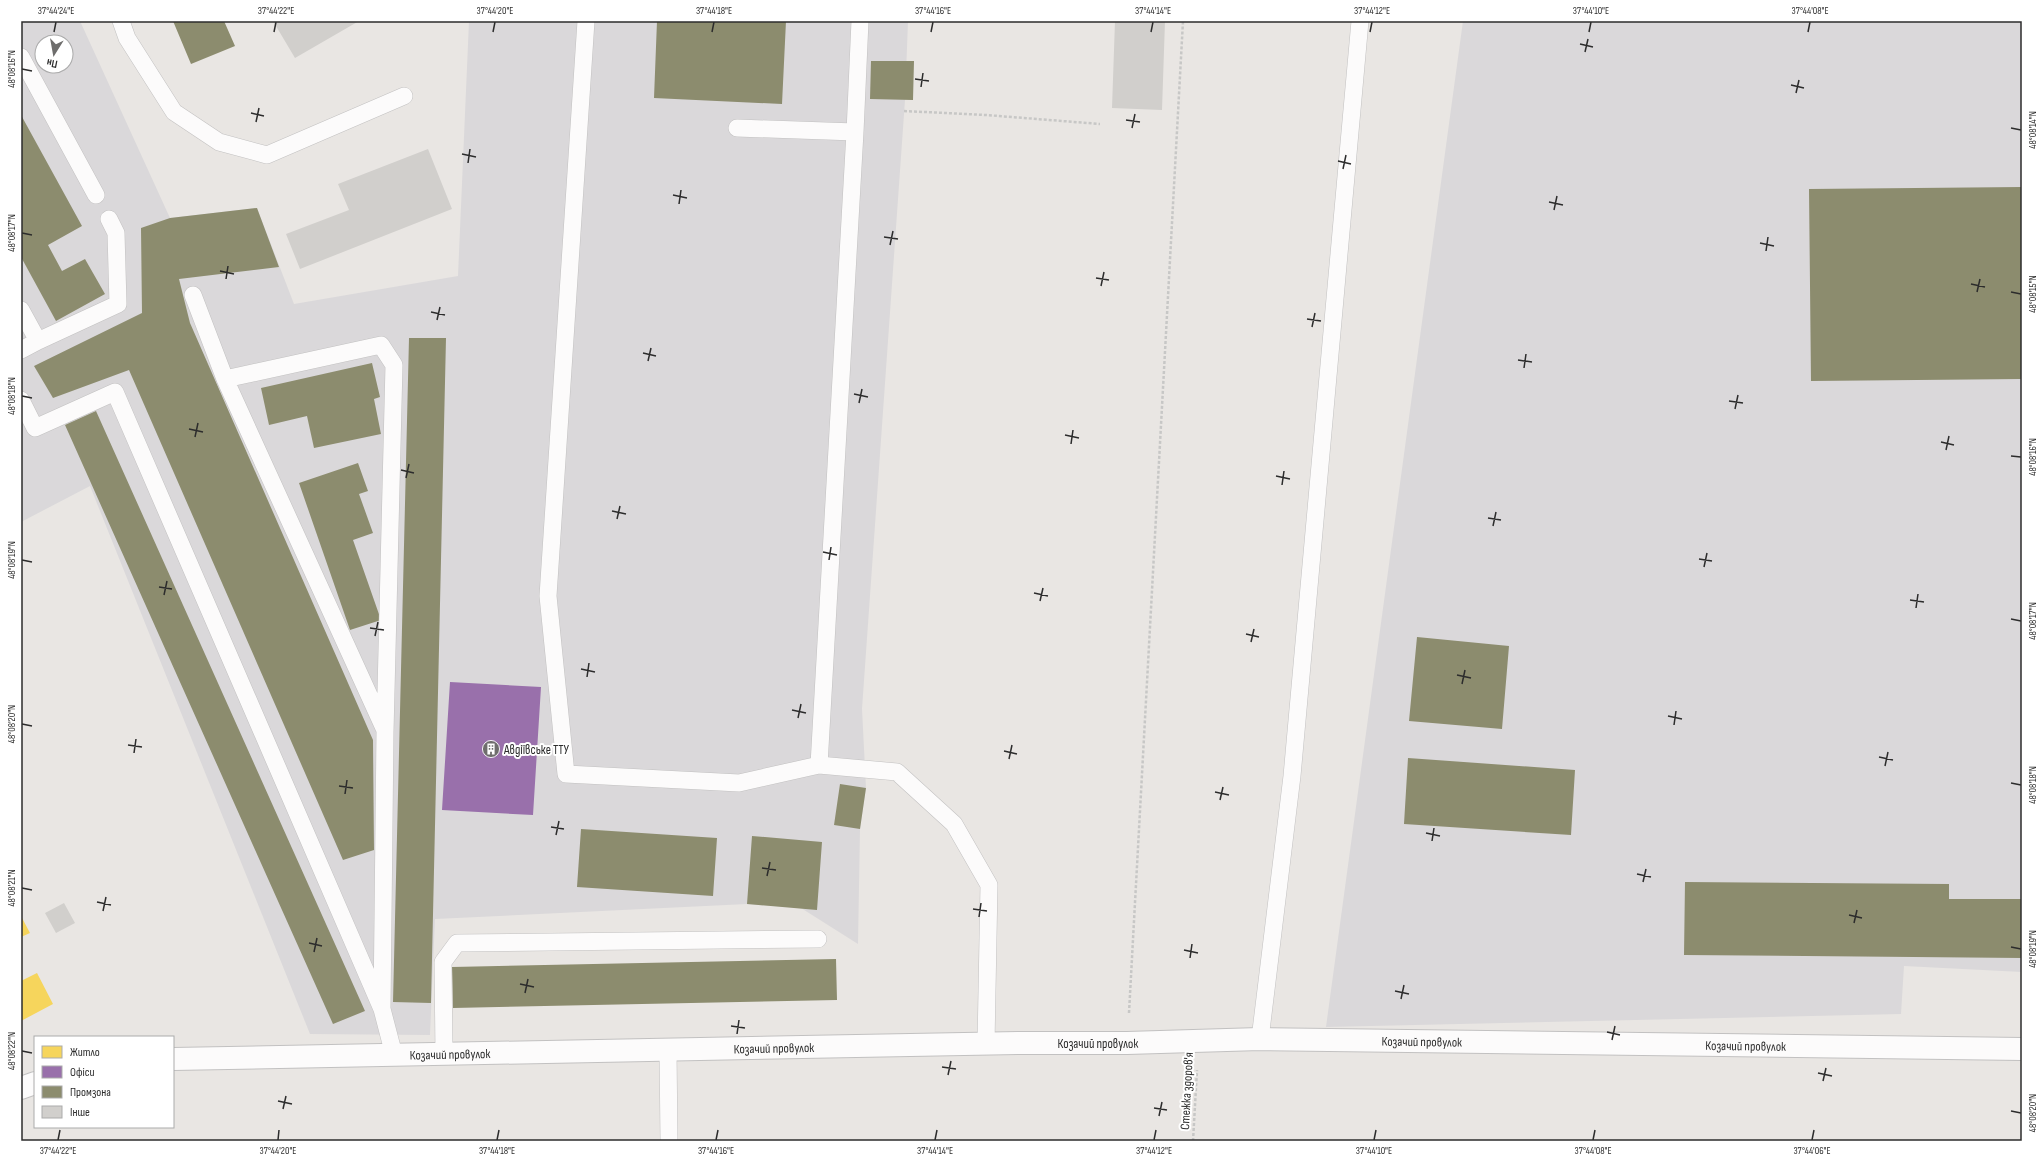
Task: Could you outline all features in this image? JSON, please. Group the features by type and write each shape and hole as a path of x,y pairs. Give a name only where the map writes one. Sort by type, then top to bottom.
{"street":[{"name":"Козачий провулок","path":"174,1059 986,1044 1199,1042 1260,1039 2022,1048"},
{"path":"21,1088 34,1083"}],"lane":[{"path":"121,21 127,38 174,112 218,142 266,155 404,96"},
{"path":"586,21 548,596 566,774 739,783 819,765 897,772 954,824 989,886 986,1044"},
{"path":"819,765 860,21"},
{"path":"1260,1039 1292,776 1360,21"},
{"path":"21,57 96,195"},
{"path":"737,128 855,132"},
{"path":"21,350 118,304 116,234 109,219"},
{"path":"193,295 225,379 385,732"},
{"path":"21,310 38,342"},
{"path":"225,379 381,344 394,365 385,732 382,1009"},
{"path":"21,400 35,428 115,392 382,1009 394,1055"},
{"path":"444,1054 444,962 457,944 818,939"},
{"path":"668,1050 669,1141"}],"path":[{"path":"1127,1043 1183,21"},
{"path":"904,111 986,115 1100,124"},
{"name":"Стежка здоров'я","path":"1193,1141 1199,1042"}],"shaded area":[{"path":"21,21 80,21 170,218 257,208 294,304 458,276 469,21 908,21 905,100 862,709 866,788 860,829 858,944 801,908 747,904 435,919 430,1035 310,1034 90,486 21,522"},
{"path":"1463,21 2022,21 2022,972 1904,966 1901,1014 1326,1027"}],"building: Житло":[{"path":"21,916 30,933 21,937"},
{"path":"37,973 53,1004 21,1021 21,981"}],"building: Офіси":[{"name":"Авдіївське ТТУ","path":"450,682 541,687 533,815 442,810"}],"building: Промзона":[{"path":"173,21 224,21 235,46 191,64"},
{"path":"657,21 786,21 782,104 654,98"},
{"path":"871,61 914,61 913,100 870,99"},
{"path":"21,115 82,226 48,245 62,271 85,259 105,294 56,321 21,257"},
{"path":"2022,187 2022,379 1811,381 1809,189"},
{"path":"257,208 279,267 179,279 190,323 373,740 374,850 343,860 129,370 53,398 34,366 142,313 141,228 170,218"},
{"path":"409,338 446,338 431,1003 393,1002"},
{"path":"372,363 380,397 374,399 381,434 314,448 307,416 269,425 261,388"},
{"path":"96,411 365,1011 333,1024 65,425"},
{"path":"358,463 368,491 359,494 373,533 353,540 381,620 350,630 299,483"},
{"path":"1417,637 1509,646 1502,729 1409,721"},
{"path":"1408,758 1575,770 1571,835 1404,824"},
{"path":"840,784 866,788 860,829 834,825"},
{"path":"581,829 717,838 713,896 577,887"},
{"path":"752,836 822,842 817,910 747,904"},
{"path":"1685,882 1949,884 1949,899 2022,899 2022,958 1684,955"},
{"path":"836,959 837,1000 453,1008 452,967"}],"building: Інше":[{"path":"273,21 359,21 295,58"},
{"path":"1115,21 1165,21 1162,110 1112,108"},
{"path":"428,149 452,209 300,269 286,234 349,210 338,184"},
{"path":"64,903 75,923 56,933 45,913"}],"place":[{"name":"Авдіївське ТТУ","path":"491,749"}]}
